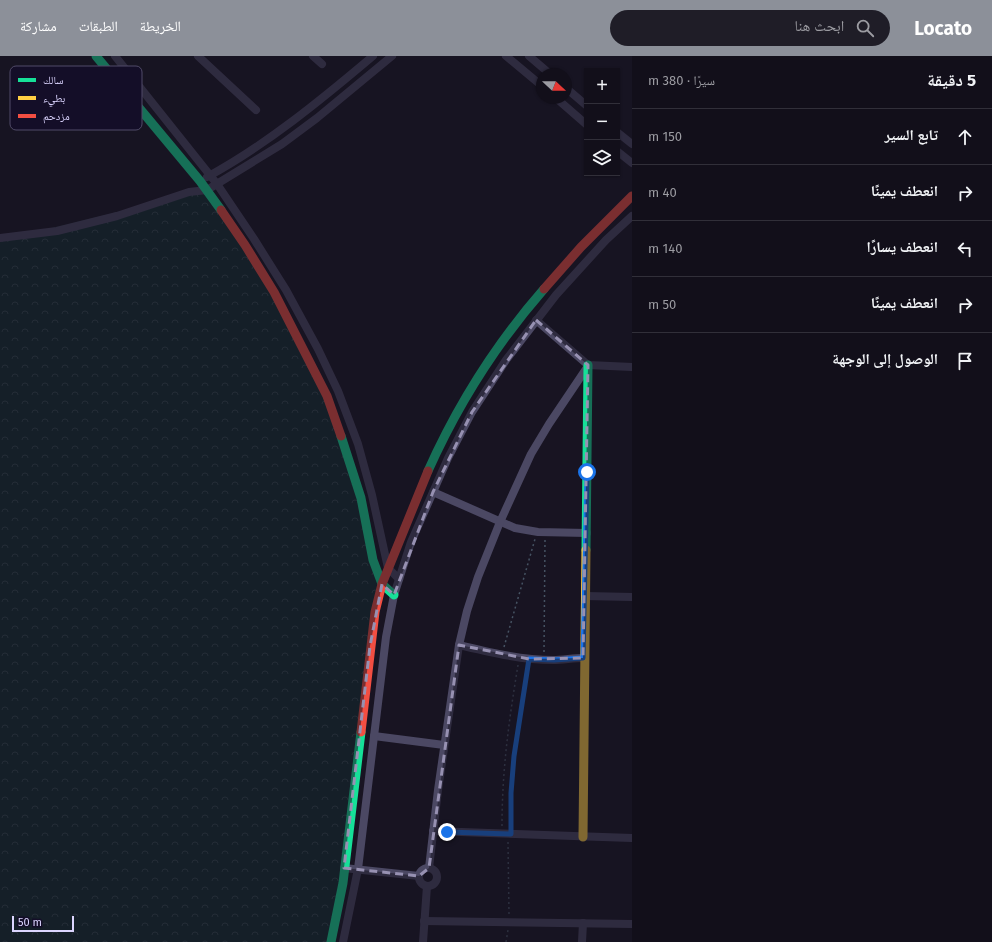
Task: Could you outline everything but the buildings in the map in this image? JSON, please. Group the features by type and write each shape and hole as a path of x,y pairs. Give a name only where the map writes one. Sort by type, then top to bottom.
{"street":[{"path":"114,56 122,66"},
{"path":"198,56 256,110"},
{"path":"313,56 322,64"},
{"path":"189,192 200,181 210,176 273,134 373,56"},
{"path":"0,238 57,231 150,206 189,192 207,190 282,144 318,118 392,56"},
{"path":"506,56 536,81"},
{"path":"528,56 543,68"},
{"path":"101,58 107,66"},
{"path":"142,91 217,184 286,290 318,349 338,391 358,444 372,495 388,568 399,579"},
{"path":"572,93 585,104"},
{"path":"563,104 584,122"},
{"path":"142,109 207,190 245,245 274,292 327,396 346,447 361,498 373,560 382,584 394,595"},
{"path":"620,134 632,144"},
{"path":"620,153 632,163"},
{"path":"331,942 343,883 375,612 382,584 388,568 452,419 482,370 519,317 589,240 632,196"},
{"path":"343,942 358,869 386,637 394,595 411,542 448,458 472,412 506,360 556,295 606,240 632,216"},
{"path":"536,320 588,365 632,367"},
{"path":"429,868 444,745 459,645 467,611 478,576 500,522 531,454 588,365"},
{"path":"583,837 583,658 587,533 588,365"},
{"path":"433,492 515,528 542,532 587,533"},
{"path":"585,596 632,597"},
{"path":"459,645 529,659 554,660 583,658"},
{"path":"374,736 444,745"},
{"path":"433,831 632,838"},
{"path":"344,868 419,876"},
{"path":"429,868 435,872 436,880 431,886 422,885 419,881 419,876 424,869 429,868"},
{"path":"423,942 427,886"},
{"path":"424,921 632,924"},
{"path":"582,942 583,923"}],"path":[{"path":"501,654 542,532"},
{"path":"542,532 544,660"},
{"path":"506,942 509,923 507,834 502,793 504,755 519,657"},
{"path":"507,834 514,756 529,659"}],"highlighted area":[{"path":"536,320 588,365 583,658 529,659 459,645 429,868 419,876 344,868 370,646 382,584 394,595 433,492 472,412"}],"green space":[{"path":"207,190 245,245 327,396 382,584 330,942 0,942 0,238 19,236"}],"traffic: fast":[{"path":"96,56 104,66"},
{"path":"142,111 200,181 221,210"},
{"path":"428,471 452,422 479,376 509,332 544,289"},
{"path":"586,550 588,365"},
{"path":"341,436 361,498 373,560 382,584 394,595"},
{"path":"331,942 343,883 361,732"}],"traffic: slow":[{"path":"583,837 586,550"}],"traffic: jam":[{"path":"544,289 581,247 632,196"},
{"path":"221,210 274,292 327,396 341,436"},
{"path":"361,732 375,612 382,584 428,471"}],"route":[{"path":"447,832 511,834 511,793 514,756 529,659 554,660 583,658 587,533 587,472"}]}
